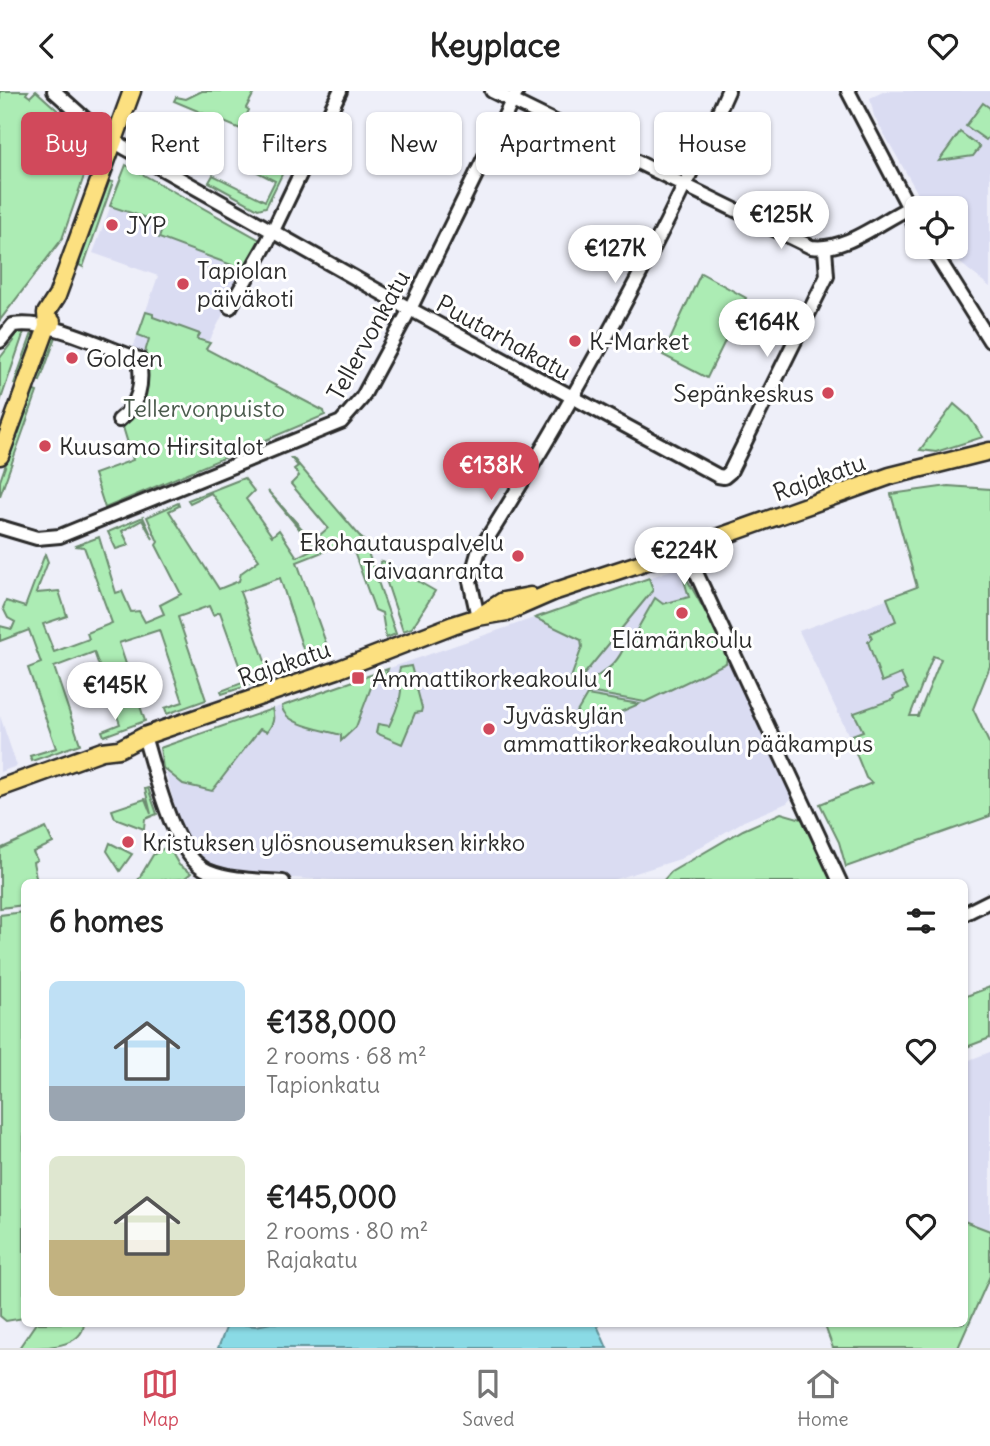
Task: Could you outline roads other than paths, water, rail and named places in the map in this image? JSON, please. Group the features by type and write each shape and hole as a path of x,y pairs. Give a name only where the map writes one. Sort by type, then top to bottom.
{"main road":[{"path":"0,456 47,327 46,313 57,296 121,145 132,91"},
{"name":"Rajakatu","path":"0,788 102,751 120,749 144,736 478,617 503,601 553,592 685,549 890,476 988,451"}],"street":[{"name":"Puutarhakatu","path":"54,91 121,145 410,309 718,476 724,477 730,472 827,276 825,249"},
{"path":"230,307 240,294 340,91"},
{"path":"492,91 514,96 685,187 811,247 825,249 905,215"},
{"path":"478,617 470,582 475,560 573,398 685,187 728,91"},
{"path":"848,91 905,197"},
{"name":"Tellervonkatu","path":"0,527 37,538 60,536 341,422 362,398 410,309 514,96"},
{"path":"939,259 990,341"},
{"path":"0,341 13,325 25,323 47,327 139,359 141,384 138,398 130,412 120,420"},
{"path":"685,549 839,879"},
{"path":"144,736 177,836 197,864 232,878 245,879"},
{"path":"968,912 990,901"}],"water":[{"path":"226,1327 598,1327 607,1348 218,1348"}],"place":[{"name":"JYP","path":"112,225"},
{"name":"Tapiolan päiväkoti","path":"183,284"},
{"name":"K-Market","path":"575,341"},
{"name":"Golden","path":"72,358"},
{"name":"Sepänkeskus","path":"828,393"},
{"name":"Kuusamo Hirsitalot","path":"45,446"},
{"name":"Ekohautauspalvelu Taivaanranta","path":"518,556"},
{"name":"Elämänkoulu","path":"682,613"},
{"name":"Ammattikorkeakoulu 1","path":"358,678"},
{"name":"Jyväskylän ammattikorkeakoulun pääkampus","path":"489,729"},
{"name":"Kristuksen ylösnousemuksen kirkko","path":"128,842"}],"park label":[{"name":"Tellervonpuisto","path":"204,408"}]}
